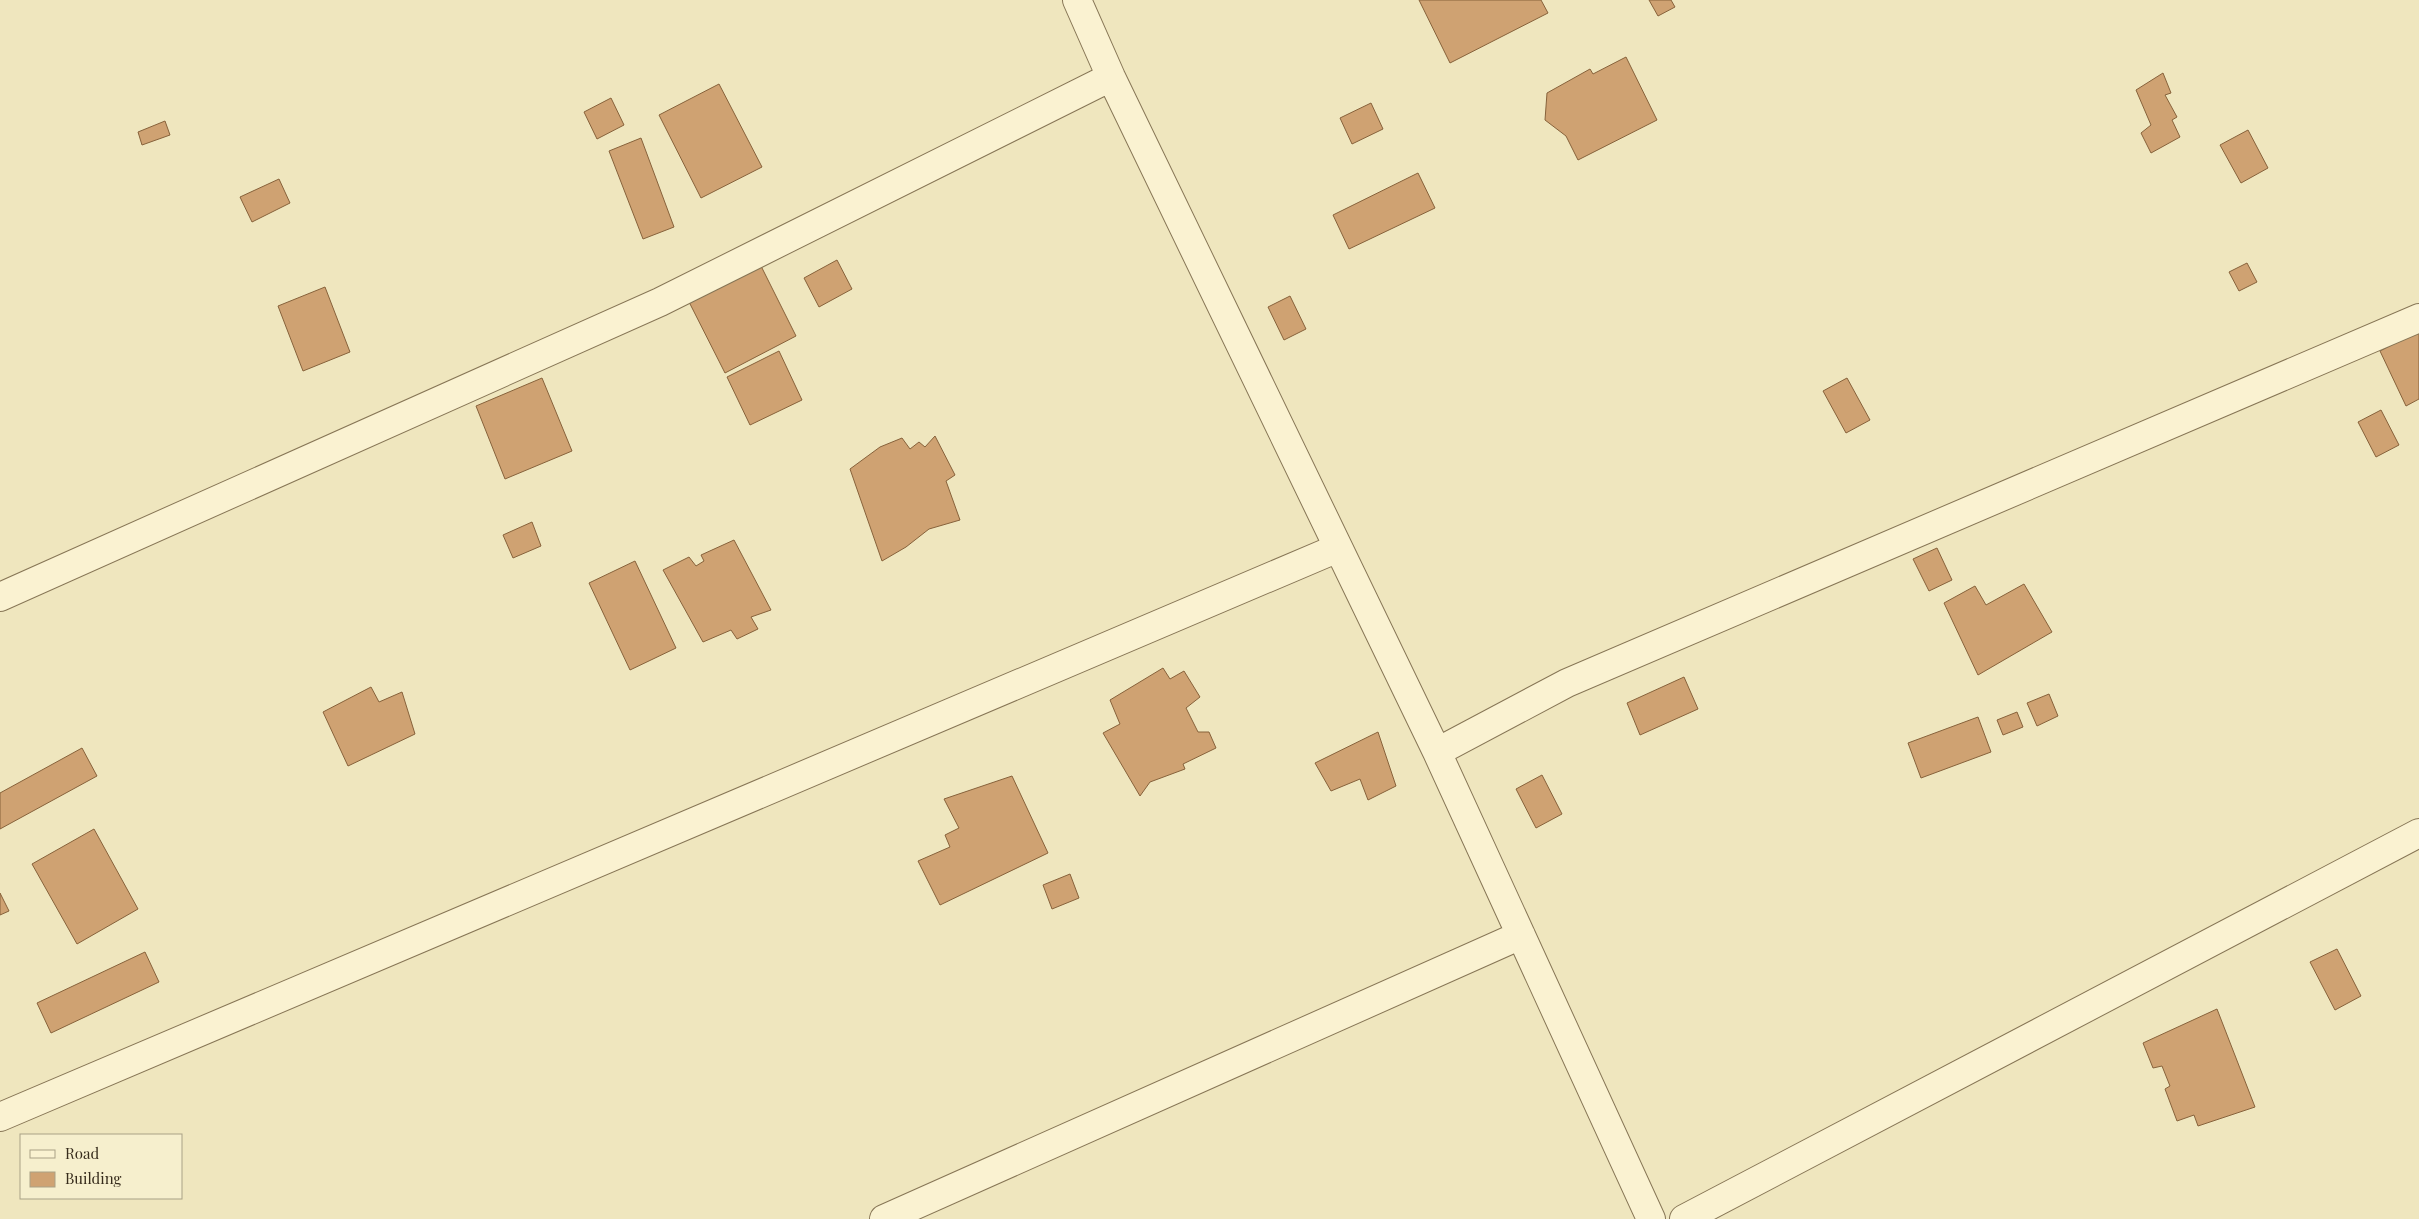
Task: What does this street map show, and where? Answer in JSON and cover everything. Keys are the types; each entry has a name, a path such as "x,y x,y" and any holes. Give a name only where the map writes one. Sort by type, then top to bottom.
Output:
{"street":[{"path":"1079,0 1110,77 1437,752 1651,1219"},
{"path":"0,597 660,302 1110,77"},
{"path":"1437,752 1567,683 2419,318"},
{"path":"0,1117 1338,548"},
{"path":"1684,1219 2419,833"},
{"path":"884,1219 1521,935"}],"building":[{"path":"1419,0 1541,0 1548,13 1450,63"},
{"path":"1649,0 1671,0 1675,7 1658,16"},
{"path":"1626,57 1657,120 1578,160 1566,136 1545,120 1547,93 1590,69 1593,74"},
{"path":"2163,73 2171,93 2165,95 2177,117 2172,120 2180,137 2151,153 2141,133 2151,125 2136,90"},
{"path":"719,84 762,167 701,198 659,115"},
{"path":"611,98 624,125 597,139 584,112"},
{"path":"1371,103 1383,129 1352,144 1340,118"},
{"path":"165,121 170,135 142,145 138,132"},
{"path":"2248,130 2268,168 2241,183 2220,145"},
{"path":"641,138 674,227 643,239 609,151"},
{"path":"1418,173 1435,208 1349,249 1333,215"},
{"path":"279,179 290,203 252,222 240,197"},
{"path":"757,258 796,336 725,373 685,294"},
{"path":"837,260 852,289 819,307 804,278"},
{"path":"2247,263 2257,282 2239,291 2229,272"},
{"path":"325,287 350,352 303,371 278,306"},
{"path":"1290,296 1306,329 1284,340 1268,307"},
{"path":"2419,331 2419,399 2406,406 2380,351"},
{"path":"779,351 802,400 750,425 727,377"},
{"path":"542,378 572,451 505,479 476,406"},
{"path":"1847,378 1870,420 1846,433 1823,391"},
{"path":"2381,410 2399,445 2376,457 2358,422"},
{"path":"935,436 955,475 946,481 960,520 929,529 906,547 882,561 850,469 880,447 902,438 910,449 919,442 925,447"},
{"path":"532,522 541,546 513,558 503,535"},
{"path":"734,540 771,610 751,617 758,629 737,639 731,630 703,642 663,570 689,557 696,566 704,561 701,555"},
{"path":"1937,548 1952,580 1929,591 1913,559"},
{"path":"635,561 676,648 630,670 589,583"},
{"path":"2024,584 2052,632 1978,675 1944,603 1975,586 1986,605"},
{"path":"1163,668 1170,679 1184,671 1200,697 1186,708 1198,732 1209,732 1216,748 1183,764 1185,769 1150,782 1140,796 1103,733 1120,724 1110,700"},
{"path":"1684,677 1698,709 1640,735 1627,703"},
{"path":"371,687 379,702 402,692 415,734 348,766 323,712"},
{"path":"2049,694 2058,716 2037,726 2027,703"},
{"path":"2017,712 2023,727 2003,735 1997,720"},
{"path":"1978,717 1991,752 1921,778 1908,743"},
{"path":"1378,732 1396,786 1368,800 1360,779 1331,791 1315,763"},
{"path":"82,748 97,776 0,829 0,793"},
{"path":"1542,775 1562,814 1536,828 1516,789"},
{"path":"1012,776 1048,853 940,905 918,861 950,847 945,835 959,828 944,799"},
{"path":"94,829 138,909 77,944 32,864"},
{"path":"1070,874 1079,898 1052,909 1043,885"},
{"path":"0,893 9,911 0,915"},
{"path":"2337,949 2361,996 2335,1010 2310,962"},
{"path":"145,952 159,982 51,1033 37,1003"},
{"path":"2217,1009 2255,1107 2198,1126 2194,1115 2177,1121 2165,1089 2170,1086 2162,1066 2153,1068 2143,1043"}]}
